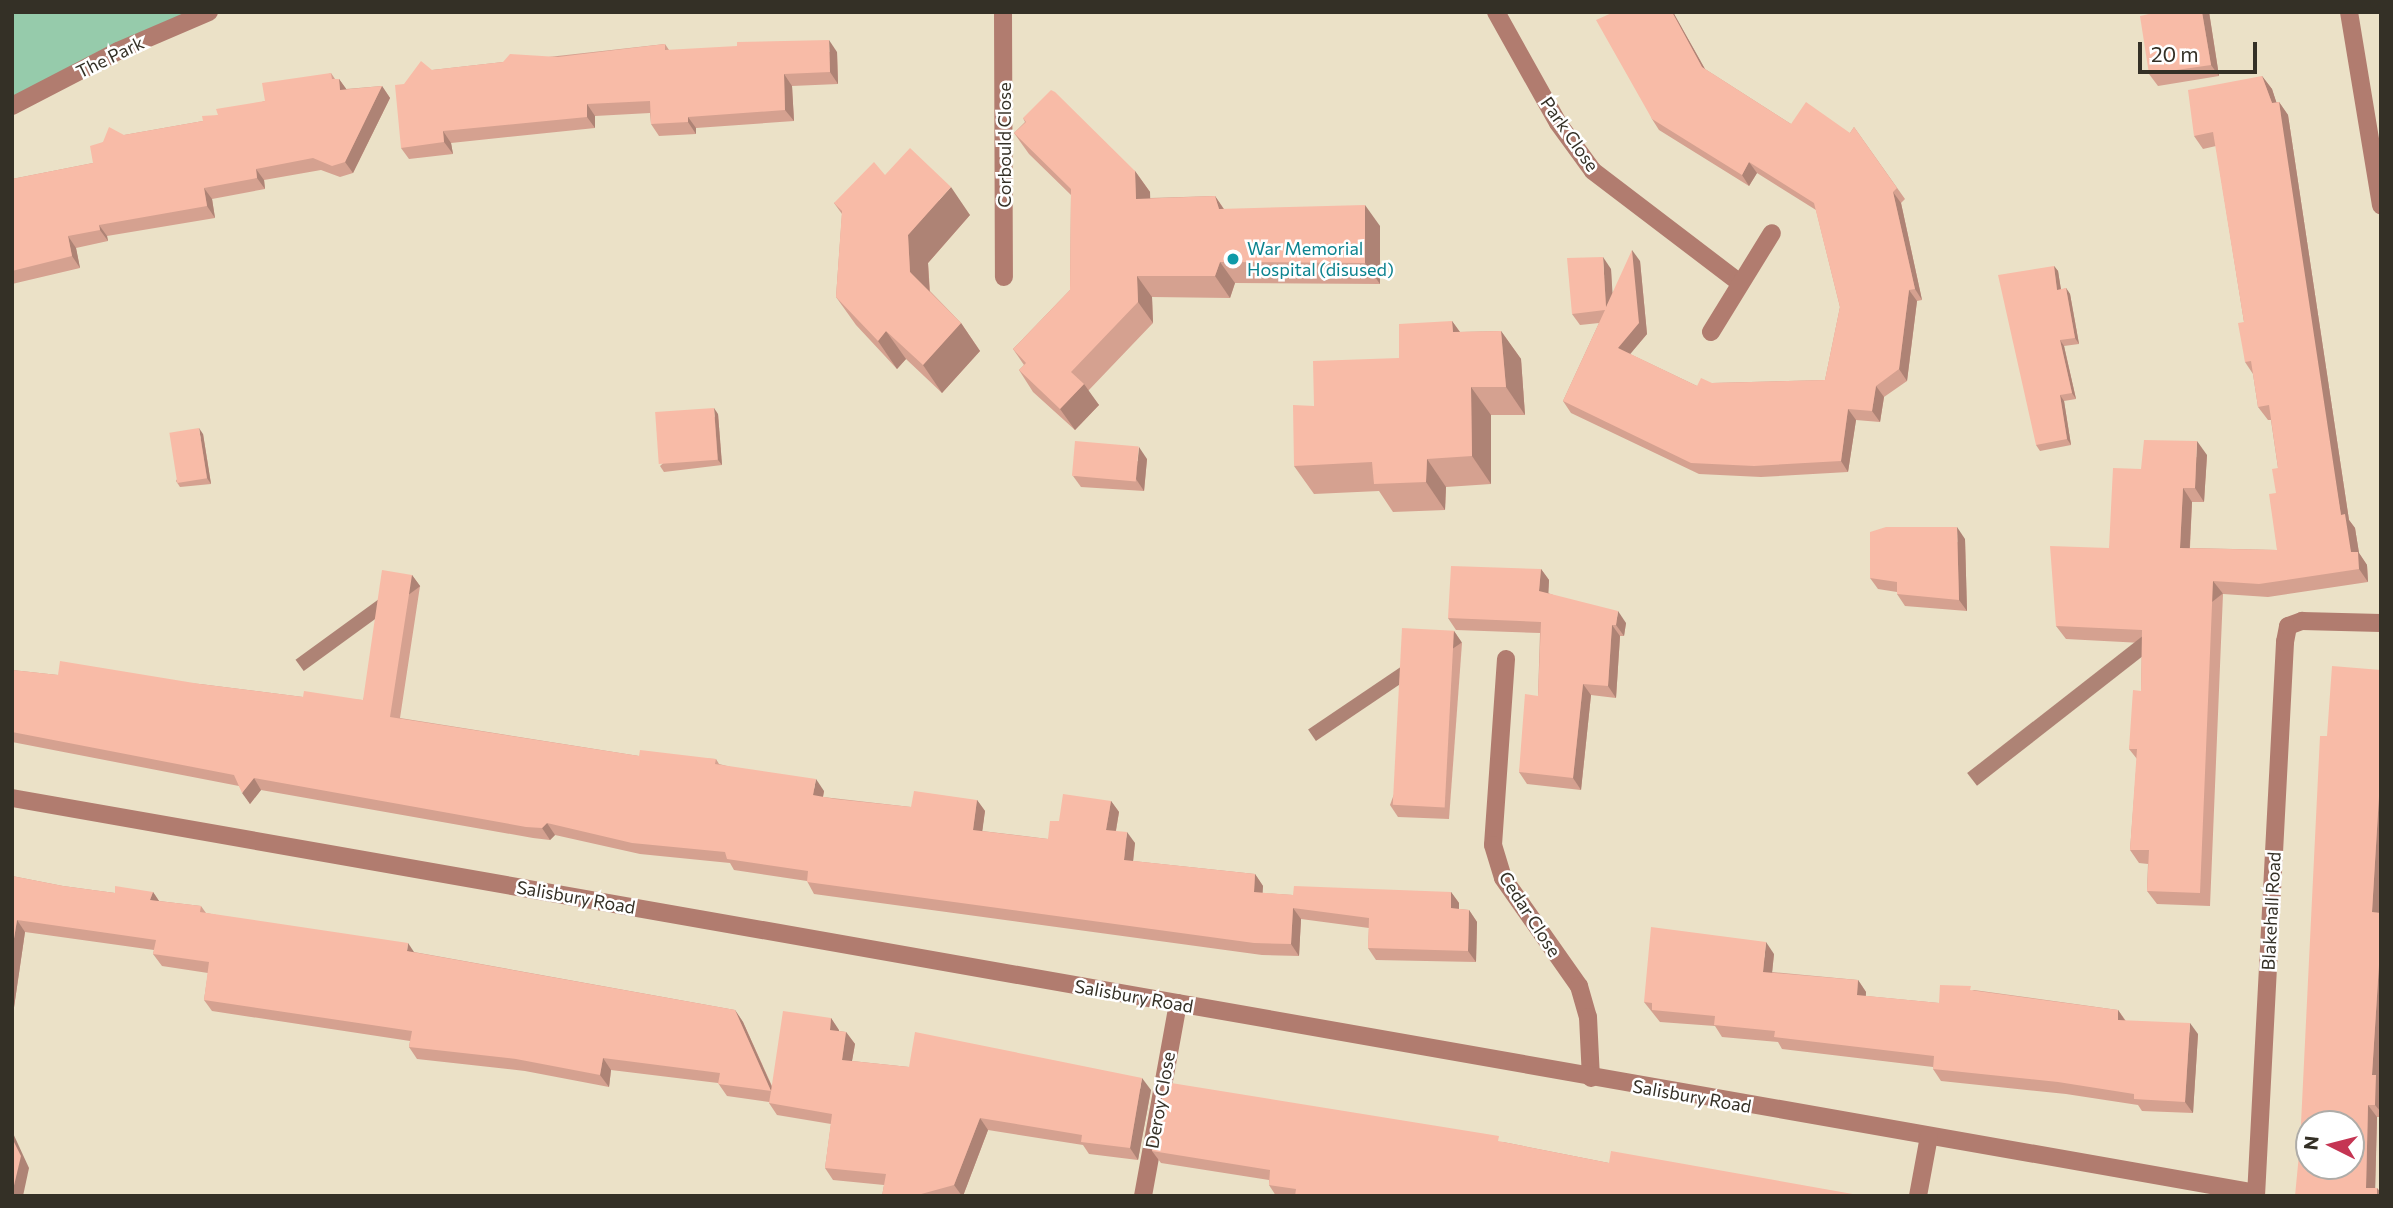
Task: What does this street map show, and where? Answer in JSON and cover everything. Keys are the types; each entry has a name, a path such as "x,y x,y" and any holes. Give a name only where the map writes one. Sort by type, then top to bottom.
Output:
{"street":[{"name":"The Park","path":"12,106 118,51 209,12"},
{"name":"Corbould Close","path":"1003,12 1004,277"},
{"name":"Park Close","path":"1496,12 1558,123 1593,171 1740,284"},
{"path":"2349,12 2381,205"},
{"path":"1712,332 1772,233"},
{"name":"Blakehall Road","path":"2256,1194 2288,626 2302,621 2381,623"},
{"name":"Cedar Close","path":"1506,659 1493,845 1503,878 1579,986 1588,1017 1591,1078"},
{"name":"Salisbury Road","path":"12,798 2256,1194"},
{"name":"Deroy Close","path":"1143,1196 1178,1003"},
{"path":"1918,1196 1929,1136"}],"green space":[{"path":"12,12 190,12 12,100"}],"building":[{"path":"1614,12 1672,12 1702,67 1791,124 1806,102 1850,133 1854,127 1897,188 1893,192 1915,289 1909,290 1899,369 1876,386 1872,411 1848,409 1841,461 1754,466 1691,463 1563,401 1605,310 1572,314 1567,258 1603,257 1606,307 1632,250 1639,323 1618,348 1697,386 1701,378 1712,383 1825,380 1840,307 1814,203 1749,162 1742,175 1652,119 1596,20"},
{"path":"2158,12 2202,12 2211,65 2149,74 2140,16"},
{"path":"829,40 830,72 784,74 785,110 688,117 688,122 651,124 650,101 587,104 587,117 443,131 444,142 401,148 395,85 404,84 421,61 432,70 503,62 510,54 558,57 665,44 665,50 737,46 737,42"},
{"path":"331,73 332,79 339,79 340,90 382,86 345,162 332,166 313,158 256,169 257,178 204,188 207,206 99,225 100,230 68,236 72,256 12,271 12,179 93,163 90,146 103,142 109,127 124,135 203,121 202,116 218,115 216,109 265,101 262,83"},
{"path":"2262,76 2272,103 2279,102 2341,515 2345,514 2351,552 2358,552 2359,569 2259,584 2213,581 2200,893 2147,891 2149,850 2130,850 2137,749 2129,749 2133,690 2141,691 2142,630 2056,626 2050,546 2109,548 2113,468 2141,469 2144,440 2197,441 2195,488 2183,488 2180,548 2277,550 2269,494 2276,493 2272,469 2278,468 2269,405 2258,407 2251,361 2245,362 2238,323 2244,322 2213,132 2194,136 2188,90"},
{"name":"War Memorial Hospital (disused)","path":"1051,90 1135,171 1136,199 1215,196 1219,209 1365,205 1365,263 1220,262 1215,276 1137,276 1138,302 1071,372 1084,384 1060,409 1019,370 1026,363 1013,349 1070,290 1071,189 1014,133 1026,122 1023,118"},
{"path":"910,148 951,187 908,235 910,272 961,323 923,365 886,331 878,341 836,297 842,211 834,203 874,162 885,175"},
{"path":"2054,266 2057,290 2066,288 2075,338 2060,340 2072,393 2060,395 2067,439 2036,445 1998,275"},
{"path":"1452,321 1453,332 1501,331 1506,387 1471,387 1472,456 1427,459 1426,482 1374,484 1372,462 1294,466 1293,405 1314,406 1313,361 1399,358 1399,324"},
{"path":"714,408 718,460 659,464 655,412"},
{"path":"199,428 207,478 177,483 169,433"},
{"path":"1075,441 1139,447 1136,481 1072,476"},
{"path":"1886,527 1957,527 1959,600 1897,594 1897,582 1870,578 1870,532"},
{"path":"1451,566 1541,569 1539,591 1618,611 1616,625 1612,625 1608,686 1583,684 1573,778 1519,772 1525,694 1538,696 1541,622 1448,618"},
{"path":"382,570 412,575 390,717 639,756 640,750 716,759 715,764 816,779 813,795 835,799 911,807 914,791 977,800 973,830 1048,839 1050,821 1059,821 1063,794 1111,801 1106,830 1127,832 1124,860 1255,874 1254,892 1293,895 1294,886 1451,892 1451,908 1469,910 1468,951 1368,948 1369,918 1293,908 1291,944 1254,943 807,882 808,871 727,859 725,852 632,843 547,823 542,828 526,827 254,778 242,793 234,775 12,732 12,670 58,675 60,661 200,684 303,697 304,691 363,700"},
{"path":"1402,628 1454,631 1445,807 1393,805"},
{"path":"2332,666 2381,670 2381,796 2372,912 2381,913 2381,933 2372,1075 2376,1075 2375,1105 2368,1105 2366,1188 2377,1188 2377,1196 2295,1196 2297,1180 2365,1180 2365,1110 2302,1110 2320,736 2327,736"},
{"path":"12,876 115,893 115,886 153,892 150,900 201,906 200,912 408,943 407,951 735,1010 771,1091 718,1084 720,1073 603,1058 600,1075 516,1059 409,1047 412,1031 204,1000 209,962 153,954 156,940 17,920 12,951"},
{"path":"1651,927 1766,942 1763,972 1858,980 1857,995 1939,1003 1940,985 1971,986 1970,990 2118,1010 2118,1020 2190,1023 2185,1102 2134,1099 2134,1094 2058,1082 1933,1069 1934,1056 1774,1037 1775,1031 1714,1025 1715,1016 1652,1010 1652,1003 1644,1002"},
{"path":"783,1011 831,1018 830,1030 846,1032 842,1060 909,1067 915,1032 1142,1078 1130,1148 1081,1142 1082,1135 980,1118 954,1185 914,1196 882,1196 886,1174 825,1168 832,1114 769,1103"},
{"path":"1165,1082 1499,1136 1498,1141 1609,1163 1611,1151 1864,1196 1295,1196 1296,1189 1269,1185 1270,1170 1152,1151"},
{"path":"12,1138 21,1156 12,1194"}],"place":[{"name":"War Memorial Hospital (disused)","path":"1233,259"}]}
